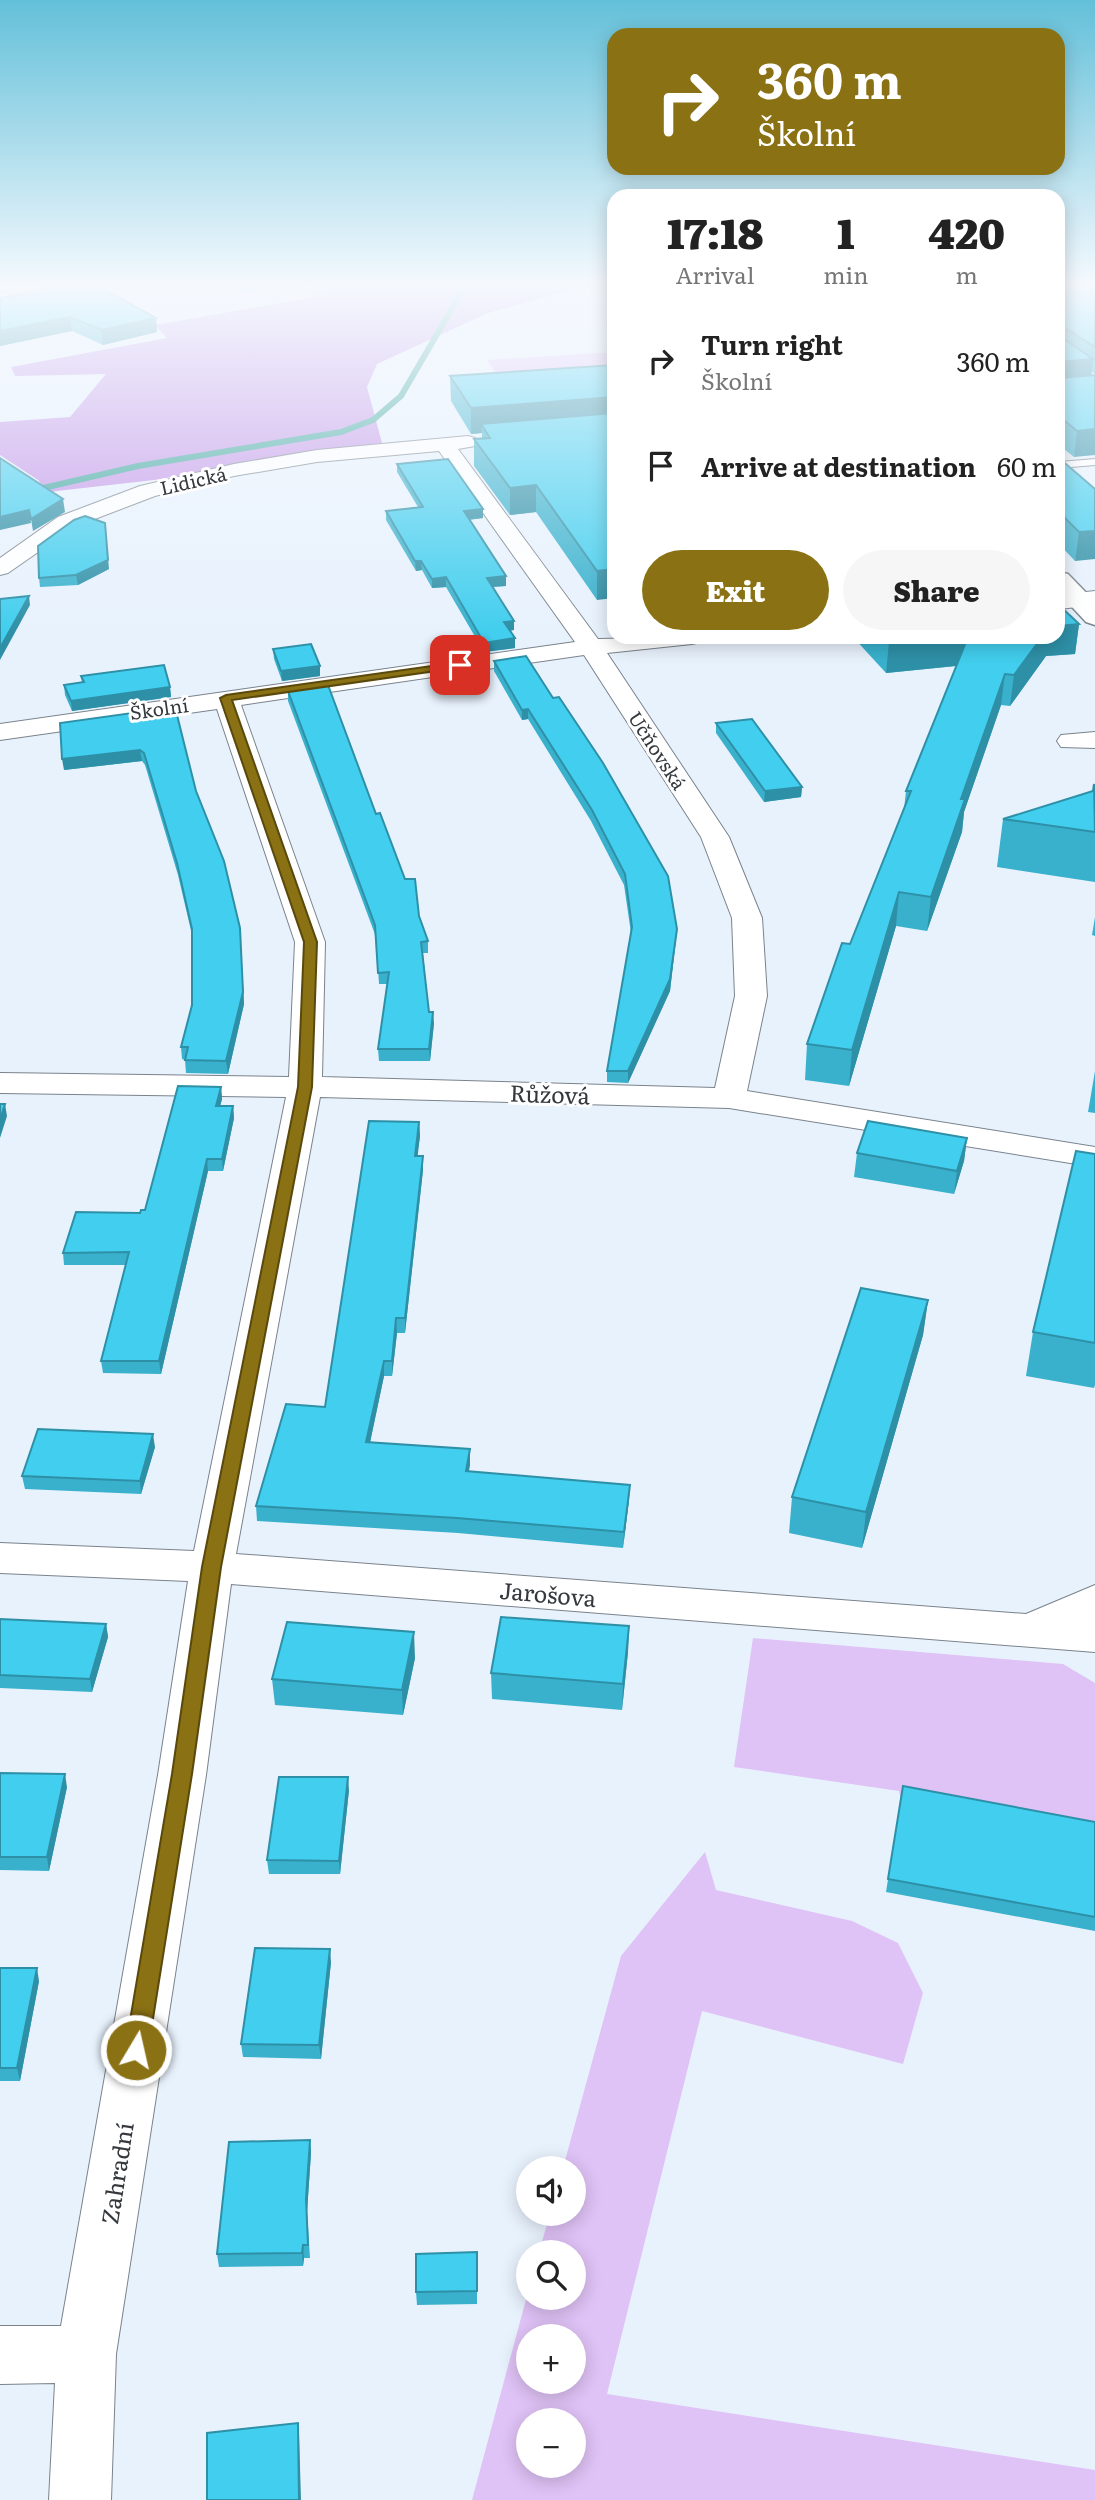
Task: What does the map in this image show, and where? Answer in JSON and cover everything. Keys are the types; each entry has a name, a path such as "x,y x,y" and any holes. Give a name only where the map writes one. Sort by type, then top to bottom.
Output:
{"street":[{"name":"Lidická","path":"0,568 66,522 148,491 234,470 317,456 482,440"},
{"name":"Učňovská","path":"444,443 591,647 715,837 747,918 751,996 729,1098"},
{"path":"1065,586 1082,604"},
{"name":"Školní","path":"0,732 621,644"},
{"name":"Zahradní","path":"80,2500 86,2354 182,1774 212,1567 305,1087 310,942 226,698"},
{"name":"Růžová","path":"0,1083 305,1087 729,1098 1095,1157"},
{"name":"Jarošova","path":"0,1558 212,1567 1095,1636"},
{"path":"1029,1632 1095,1601"},
{"path":"0,2355 86,2354"}],"lane":[{"path":"1065,464 1095,462"}],"shaded area":[{"path":"85,399 370,399 382,443 154,480 48,492 38,480 0,455 0,422 70,417"},
{"path":"753,1638 1063,1664 1095,1683 1095,1836 901,1800 899,1791 734,1767"},
{"path":"705,1852 716,1890 852,1921 898,1943 923,1993 903,2064 702,2011 607,2394 1095,2470 1095,2500 472,2500 516,2337 516,2394 586,2394 586,2324 519,2324 523,2310 586,2310 586,2240 542,2240 547,2226 586,2226 586,2156 566,2156 621,1956"}],"building":[{"path":"465,399 592,399 471,408"},
{"path":"1065,399 1095,399 1095,429 1077,431 1065,421"},
{"path":"607,414 607,570 597,571 536,485 510,488 474,439 490,438 481,424"},
{"path":"0,458 63,499 31,519 29,510 0,517"},
{"path":"448,459 483,509 464,511 506,576 487,578 514,621 504,622 515,638 484,643 446,577 432,579 421,561 415,561 386,511 423,507 397,464"},
{"path":"1065,463 1095,489 1095,531 1079,532 1065,518"},
{"path":"85,516 105,523 108,560 76,575 39,578 38,546 74,520"},
{"path":"29,596 0,648 0,599"},
{"path":"1065,611 1079,624 1065,625"},
{"path":"311,644 320,666 281,671 273,649"},
{"path":"965,644 1037,644 1014,675 1005,674 961,799 965,799 931,897 899,892 852,1050 807,1044 842,943 850,944 911,791 906,791"},
{"path":"526,656 553,698 559,697 603,763 668,876 677,929 670,979 628,1071 607,1071 632,927 625,874 592,810 528,709 522,710 494,661"},
{"path":"164,665 170,687 71,701 64,685 84,682 81,676"},
{"path":"328,685 376,814 380,813 405,879 415,879 419,916 428,941 421,942 429,1012 433,1012 429,1049 378,1049 389,972 378,973 375,925 288,691"},
{"path":"175,707 196,791 224,861 240,928 243,992 226,1061 185,1060 188,1047 181,1047 192,1005 192,929 177,863 144,753 140,750 62,759 60,723"},
{"path":"752,719 802,787 765,791 716,723"},
{"path":"1094,784 1095,832 1003,819 1093,791"},
{"path":"178,1086 221,1087 216,1106 233,1106 222,1159 207,1159 159,1361 101,1361 129,1252 63,1253 76,1212 140,1213 145,1210"},
{"path":"0,1104 5,1104 0,1120"},
{"path":"369,1121 419,1122 415,1156 423,1156 405,1318 396,1318 392,1361 384,1361 366,1442 470,1449 466,1471 630,1485 624,1532 457,1518 256,1506 286,1404 325,1407"},
{"path":"868,1121 967,1138 957,1171 857,1153"},
{"path":"1076,1151 1095,1154 1095,1343 1033,1332"},
{"path":"861,1288 928,1300 866,1512 792,1497"},
{"path":"38,1429 153,1434 140,1481 22,1476"},
{"path":"501,1617 629,1626 623,1684 491,1673"},
{"path":"0,1619 106,1624 90,1679 0,1675"},
{"path":"287,1622 414,1632 402,1690 272,1679"},
{"path":"0,1773 65,1774 47,1857 0,1857"},
{"path":"279,1777 348,1777 339,1861 267,1860"},
{"path":"903,1786 1095,1822 1095,1917 888,1879"},
{"path":"255,1948 330,1949 319,2045 241,2044"},
{"path":"0,1968 37,1968 17,2068 0,2068"},
{"path":"310,2140 306,2199 308,2245 303,2245 302,2253 217,2254 229,2142"},
{"path":"477,2252 477,2291 416,2292 416,2254"},
{"path":"298,2423 299,2500 207,2500 207,2433"}],"waterway":[{"path":"0,498 138,466 341,432 373,420 398,399"}],"route":[{"path":"136,2050 182,1774 212,1567 305,1087 310,942 226,698 460,665"}]}
